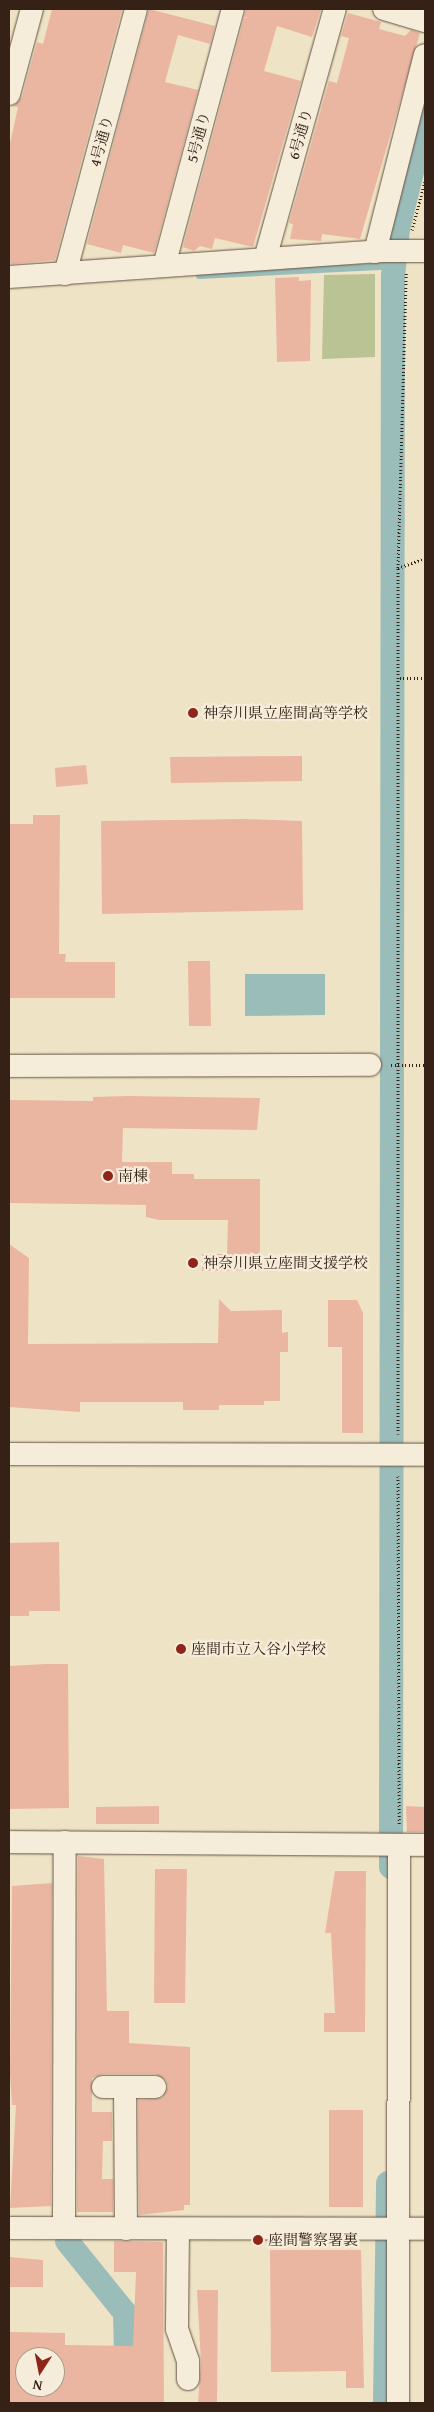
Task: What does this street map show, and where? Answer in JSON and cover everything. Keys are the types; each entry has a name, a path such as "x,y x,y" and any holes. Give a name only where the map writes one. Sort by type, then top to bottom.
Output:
{"street":[{"path":"9,94 32,9"},
{"name":"4号通り","path":"65,274 136,9"},
{"name":"5号通り","path":"164,266 233,9"},
{"name":"6号通り","path":"265,259 335,9"},
{"path":"384,9 425,21"},
{"path":"377,251 425,55"},
{"path":"9,277 377,251 412,246"},
{"path":"9,1066 370,1065"},
{"path":"9,1454 425,1455"},
{"path":"9,1842 425,1845"},
{"path":"64,2228 65,1842"},
{"path":"389,1844 398,2403"},
{"path":"103,2087 155,2087"},
{"path":"125,2087 126,2229"},
{"path":"9,2228 425,2229"},
{"path":"178,2229 177,2328 188,2361 188,2379"}],"path":[{"path":"389,1844 389,1455 398,1065 400,678 398,568 412,246 425,181"},
{"path":"398,568 425,558"},
{"path":"400,678 425,678"},
{"path":"398,1065 425,1065"}],"green space":[{"path":"375,274 375,357 322,359 324,275"}],"water":[{"path":"245,974 325,974 325,1015 245,1016"}],"building":[{"path":"52,9 122,9 55,260 13,264 9,263 9,148 18,107 13,106 22,97 37,42 43,44"},
{"path":"149,9 215,26 210,44 178,35 165,82 198,90 154,253 123,245 121,253 87,244"},
{"path":"246,9 321,9 312,37 277,26 264,71 301,81 253,247 215,238 212,249 200,246 194,251 183,247 244,18 249,18 244,17"},
{"path":"348,13 381,22 379,29 405,36 411,30 420,33 360,239 322,234 321,241 290,239 293,224 289,223 329,81 337,83 349,38 341,36"},
{"path":"299,277 299,281 311,280 310,361 277,362 275,278"},
{"path":"302,756 302,781 171,783 170,757"},
{"path":"86,765 88,784 56,787 55,768"},
{"path":"33,815 60,815 59,954 66,954 65,962 115,962 115,998 9,998 9,824 33,824"},
{"path":"244,819 302,821 303,910 102,914 101,821"},
{"path":"188,961 210,961 211,1026 189,1026"},
{"path":"93,1097 260,1098 257,1130 123,1128 122,1162 172,1162 172,1174 194,1174 194,1179 260,1179 260,1270 202,1271 202,1254 227,1254 228,1220 159,1220 146,1217 146,1205 9,1203 9,1100 93,1101"},
{"path":"9,1244 29,1258 28,1344 218,1343 219,1299 231,1311 282,1310 282,1333 288,1332 288,1352 280,1352 280,1401 264,1401 264,1405 219,1405 219,1410 183,1410 183,1402 80,1402 80,1412 9,1407"},
{"path":"328,1300 357,1300 363,1313 363,1433 342,1433 342,1347 328,1347"},
{"path":"59,1542 60,1611 29,1611 29,1616 9,1616 9,1543"},
{"path":"68,1664 69,1808 9,1809 9,1666"},
{"path":"159,1806 159,1824 96,1824 96,1807"},
{"path":"406,1806 425,1807 425,1832 407,1832"},
{"path":"78,1856 104,1859 107,2011 129,2011 129,2043 190,2047 190,2205 184,2205 184,2210 139,2215 138,2100 162,2098 168,2087 166,2080 155,2074 103,2074 92,2078 92,2112 112,2112 112,2141 103,2141 102,2179 113,2179 113,2212 77,2212"},
{"path":"155,1869 187,1869 185,2003 154,2003"},
{"path":"335,1871 366,1871 365,2032 324,2032 324,2013 335,2013 331,1933 325,1933"},
{"path":"52,1883 51,2206 10,2208 16,2105 12,2105 10,2074 12,1886"},
{"path":"329,2110 363,2110 363,2207 329,2207"},
{"path":"114,2241 163,2242 164,2403 9,2403 9,2332 65,2333 65,2345 133,2346 136,2272 114,2272"},
{"path":"270,2250 361,2250 364,2388 346,2388 346,2371 271,2372"},
{"path":"9,2257 43,2260 43,2287 9,2287"},
{"path":"197,2290 218,2290 217,2403 198,2403 201,2361"}],"waterway":[{"path":"391,1867 393,276 398,229 425,119"},
{"path":"199,275 394,265"},
{"path":"385,2403 388,2183"},
{"path":"67,2241 125,2313 127,2403"}],"place":[{"name":"神奈川県立座間高等学校","path":"193,713"},
{"name":"南棟","path":"108,1176"},
{"name":"神奈川県立座間支援学校","path":"193,1263"},
{"name":"座間市立入谷小学校","path":"181,1649"},
{"name":"座間警察署裏","path":"258,2240"}]}
